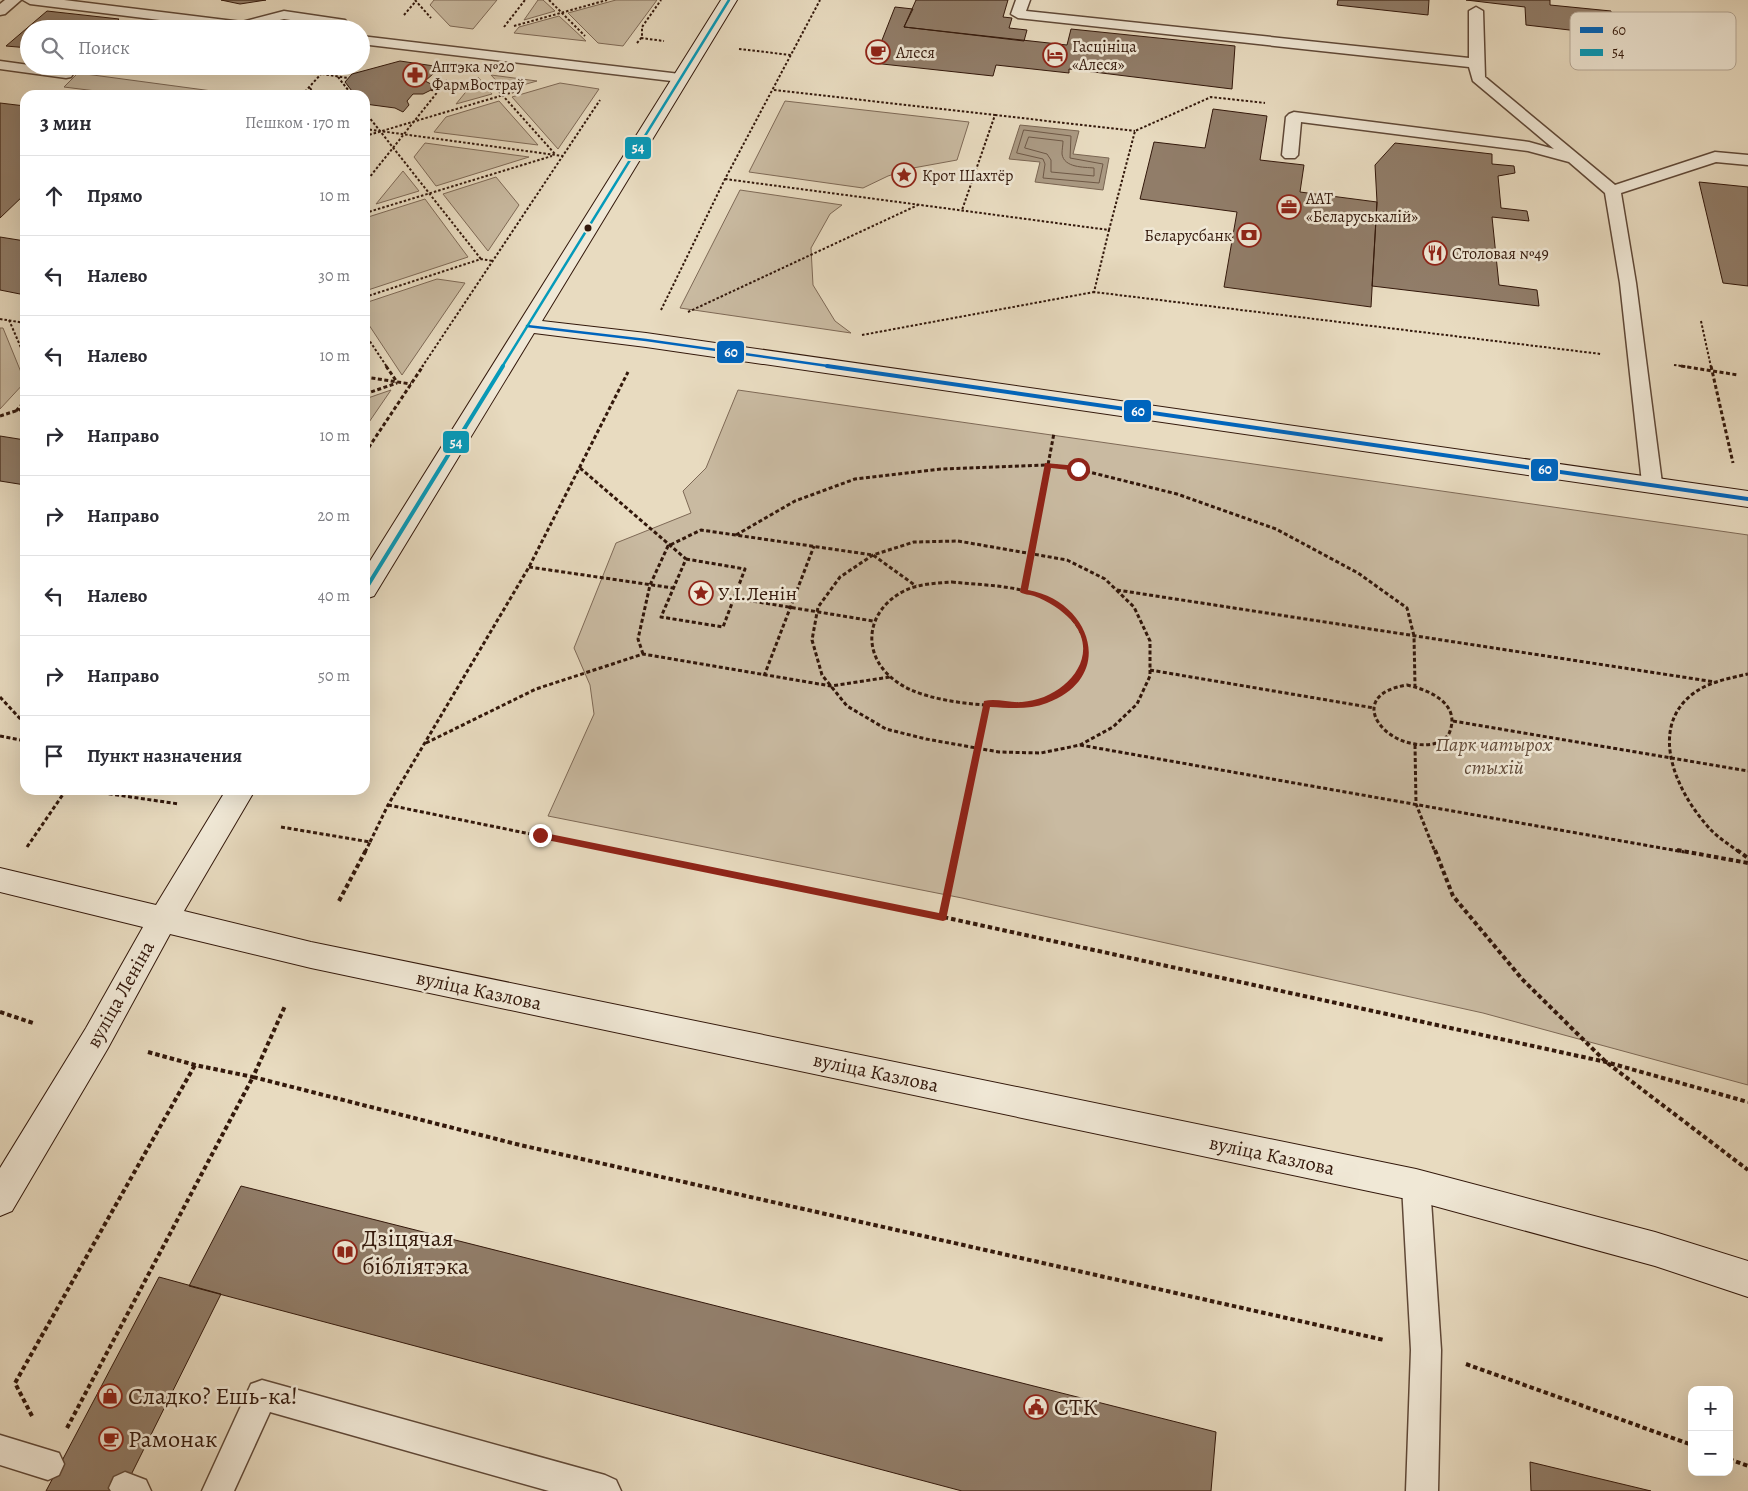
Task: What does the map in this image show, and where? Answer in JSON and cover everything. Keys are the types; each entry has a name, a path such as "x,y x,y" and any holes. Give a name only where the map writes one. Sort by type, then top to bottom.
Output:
{"main road":[{"path":"370,582 729,0"},
{"path":"528,326 646,340 1652,483 1744,498"},
{"name":"вуліца Леніна","path":"0,1199 96,1038 163,919 239,795"},
{"name":"вуліца Казлова","path":"0,880 312,955 1416,1185 1655,1249 1748,1279"}],"lane":[{"path":"0,11 14,0"},
{"path":"30,0 198,20"},
{"path":"1023,0 1018,14 1476,63"},
{"path":"1476,11 1476,63 1478,78 1613,191 1628,283 1652,483"},
{"path":"264,20 284,16 316,20"},
{"path":"370,41 680,78"},
{"path":"0,66 20,68"},
{"path":"1290,155 1294,117 1529,147 1555,152 1579,162"},
{"path":"1613,191 1715,157 1748,160"},
{"path":"1416,1185 1426,1350 1422,1491"},
{"path":"218,1491 262,1395 605,1491"},
{"path":"0,1450 50,1460"}],"path":[{"path":"525,0 503,29 607,0"},
{"path":"549,0 587,38"},
{"path":"646,340 725,179 774,90 820,0"},
{"path":"641,38 664,41"},
{"path":"732,48 791,55"},
{"path":"307,90 320,75"},
{"path":"329,75 348,78"},
{"path":"337,76 348,90"},
{"path":"370,177 448,79"},
{"path":"491,83 555,155"},
{"path":"431,90 438,91"},
{"path":"370,134 520,90"},
{"path":"774,90 1135,131 1210,97"},
{"path":"370,446 604,94"},
{"path":"962,210 995,115"},
{"path":"370,118 481,259"},
{"path":"370,130 562,156"},
{"path":"1094,292 1135,131"},
{"path":"370,211 555,155"},
{"path":"725,179 1109,230"},
{"path":"697,313 687,312 918,204"},
{"path":"370,295 481,259 493,261"},
{"path":"857,336 1094,292 1637,358 1738,375"},
{"path":"661,308 670,309"},
{"path":"0,319 20,322"},
{"path":"9,320 20,345"},
{"path":"1701,321 1744,498"},
{"path":"370,342 397,382"},
{"path":"339,901 388,805 529,567 628,371"},
{"path":"370,378 411,384"},
{"path":"370,392 397,382"},
{"path":"16,411 20,407"},
{"path":"0,416 20,410"},
{"path":"1024,592 1055,429"},
{"path":"736,535 796,501 855,479 941,469 1048,465 1078,469 1177,494 1276,529 1358,573 1407,608 1414,636 1415,686"},
{"path":"580,468 668,546 686,559 745,569 723,627 661,617 686,559"},
{"path":"643,654 638,639 650,584 668,546 701,530 873,555 916,587"},
{"path":"958,541 1031,552 1067,560 1105,580 1134,608 1150,641 1150,676 1137,704 1113,727 1080,744 1041,753 999,752 926,739 886,729 847,706 822,675 812,640 818,606 840,577 873,555 914,542 958,541"},
{"path":"764,676 814,546"},
{"path":"529,567 674,588"},
{"path":"952,582 1036,594 1058,605 1075,620 1085,639 1086,659 1079,676 1065,690 1045,700 1022,705 935,697 912,690 890,678 876,660 870,641 873,622 885,604 903,591 916,587 926,584 952,582"},
{"path":"1117,590 1715,682"},
{"path":"734,598 873,622"},
{"path":"426,743 536,689 643,654 831,686 890,678"},
{"path":"1150,670 1374,708"},
{"path":"1748,674 1715,682 1688,697 1671,722 1669,758 1682,792 1712,831 1748,858"},
{"path":"1394,686 1415,686 1443,700 1450,710 1454,721 1452,730 1447,738 1426,746 1415,745 1400,741 1389,735 1374,716 1374,708 1377,698 1384,691 1394,686"},
{"path":"0,697 20,719"},
{"path":"943,917 987,703"},
{"path":"1454,721 1748,771"},
{"path":"0,736 20,740"},
{"path":"1080,744 1748,863"},
{"path":"1415,745 1416,804 1453,896 1522,979 1606,1062 1748,1170"},
{"path":"26,847 62,795"},
{"path":"117,795 179,804"},
{"path":"388,805 943,917 1606,1062 1748,1102"},
{"path":"281,827 370,842"},
{"path":"50,1460 253,1077 285,1006"},
{"path":"0,1012 33,1023"},
{"path":"148,1052 520,1145 1426,1350 1688,1445"},
{"path":"50,1460 15,1383 195,1065"},
{"path":"1733,1460 1748,1466"}],"green space":[{"path":"434,0 497,0 473,29 450,26 430,5"},
{"path":"538,0 543,0 555,11 524,20"},
{"path":"616,0 657,0 623,46 598,43 568,13"},
{"path":"559,16 586,41 514,33 519,27"},
{"path":"76,75 93,75 205,90 88,90 64,87"},
{"path":"491,75 537,81 505,90"},
{"path":"478,77 492,94 456,104"},
{"path":"560,83 599,89 558,149 512,97"},
{"path":"499,101 538,145 434,132 446,117"},
{"path":"785,101 969,122 957,160 913,168 888,176 863,188 749,172"},
{"path":"425,143 529,157 436,186 414,157"},
{"path":"403,171 419,191 376,204"},
{"path":"496,177 519,205 488,251 443,194"},
{"path":"740,190 842,205 830,214 811,248 813,285 835,321 851,333 680,308"},
{"path":"425,199 468,257 370,289 370,216"},
{"path":"437,279 465,283 402,375 370,327 370,301"},
{"path":"0,328 3,328 20,370 20,387 0,409"},
{"path":"391,390 370,421 370,397"},
{"name":"Парк чатырох стыхій","path":"738,390 1748,535 1748,1085 1483,1013 962,898 548,816 594,714 590,685 574,648 616,543 691,513 683,491 706,468"}],"water":[{"path":"1020,125 1079,131 1073,154 1109,158 1103,190 1035,182 1040,162 1009,159"}],"building":[{"path":"221,0 266,0 240,4"},
{"path":"916,0 1008,0 1003,17 1012,18 1009,28 1027,30 1024,41 904,27"},
{"path":"1338,0 1429,0 1428,15 1337,5"},
{"path":"1466,0 1550,0 1550,5 1611,12 1570,12 1570,30 1526,25 1525,7"},
{"name":"Гасцініца «Алеся»","path":"895,7 913,9 904,27 1067,45 1071,29 1235,46 1232,89 1069,69 1069,73 996,65 993,76 873,63"},
{"path":"47,11 119,19 118,20 36,20"},
{"path":"20,34 20,47 6,46"},
{"path":"400,61 441,67 425,81 431,84 431,90 423,94 413,94 407,101 409,105 403,112 395,108 370,105 370,90 351,90 345,82 351,75 370,75 370,69"},
{"path":"0,103 20,105 20,199 0,218"},
{"name":"ААТ «Беларуськалій»","path":"1213,109 1267,116 1260,160 1304,165 1300,192 1377,202 1371,307 1224,287 1237,212 1140,199 1154,142 1205,148"},
{"name":"Столовая №49","path":"1395,143 1492,154 1492,164 1514,166 1515,173 1498,176 1501,208 1527,211 1529,221 1492,217 1499,285 1537,290 1539,306 1372,286 1377,202 1375,165"},
{"path":"1699,182 1748,187 1748,286 1723,283"},
{"path":"0,237 20,240 20,294 0,290"},
{"path":"0,436 20,439 20,484 0,481"},
{"path":"241,1186 1216,1432 1211,1491 962,1491 189,1286"},
{"path":"159,1277 221,1294 123,1491 46,1491"},
{"path":"1530,1462 1651,1491 1531,1491"}],"transit line":[{"name":"54","path":"370,582 729,0"},
{"name":"60","path":"527,326 646,340 1748,499"}],"place":[{"name":"Алеся","path":"878,52"},
{"name":"Гасцініца «Алеся»","path":"1055,55"},
{"name":"Аптэка №20 ФармВостраў","path":"415,75"},
{"name":"Крот Шахтёр","path":"904,175"},
{"name":"ААТ «Беларуськалій»","path":"1289,207"},
{"name":"Беларусбанк","path":"1249,235"},
{"name":"Столовая №49","path":"1435,253"},
{"name":"У.І.Ленін","path":"701,593"},
{"name":"Дзіцячая бібліятэка","path":"345,1252"},
{"name":"Сладко? Ешь-ка!","path":"110,1396"},
{"name":"СТК","path":"1036,1407"},
{"name":"Рамонак","path":"111,1439"}],"route":[{"path":"540,835 943,917 987,703 1022,705 1045,700 1065,690 1079,676 1086,659 1085,639 1075,620 1058,605 1036,594 1024,592 1048,465 1078,469"}]}
